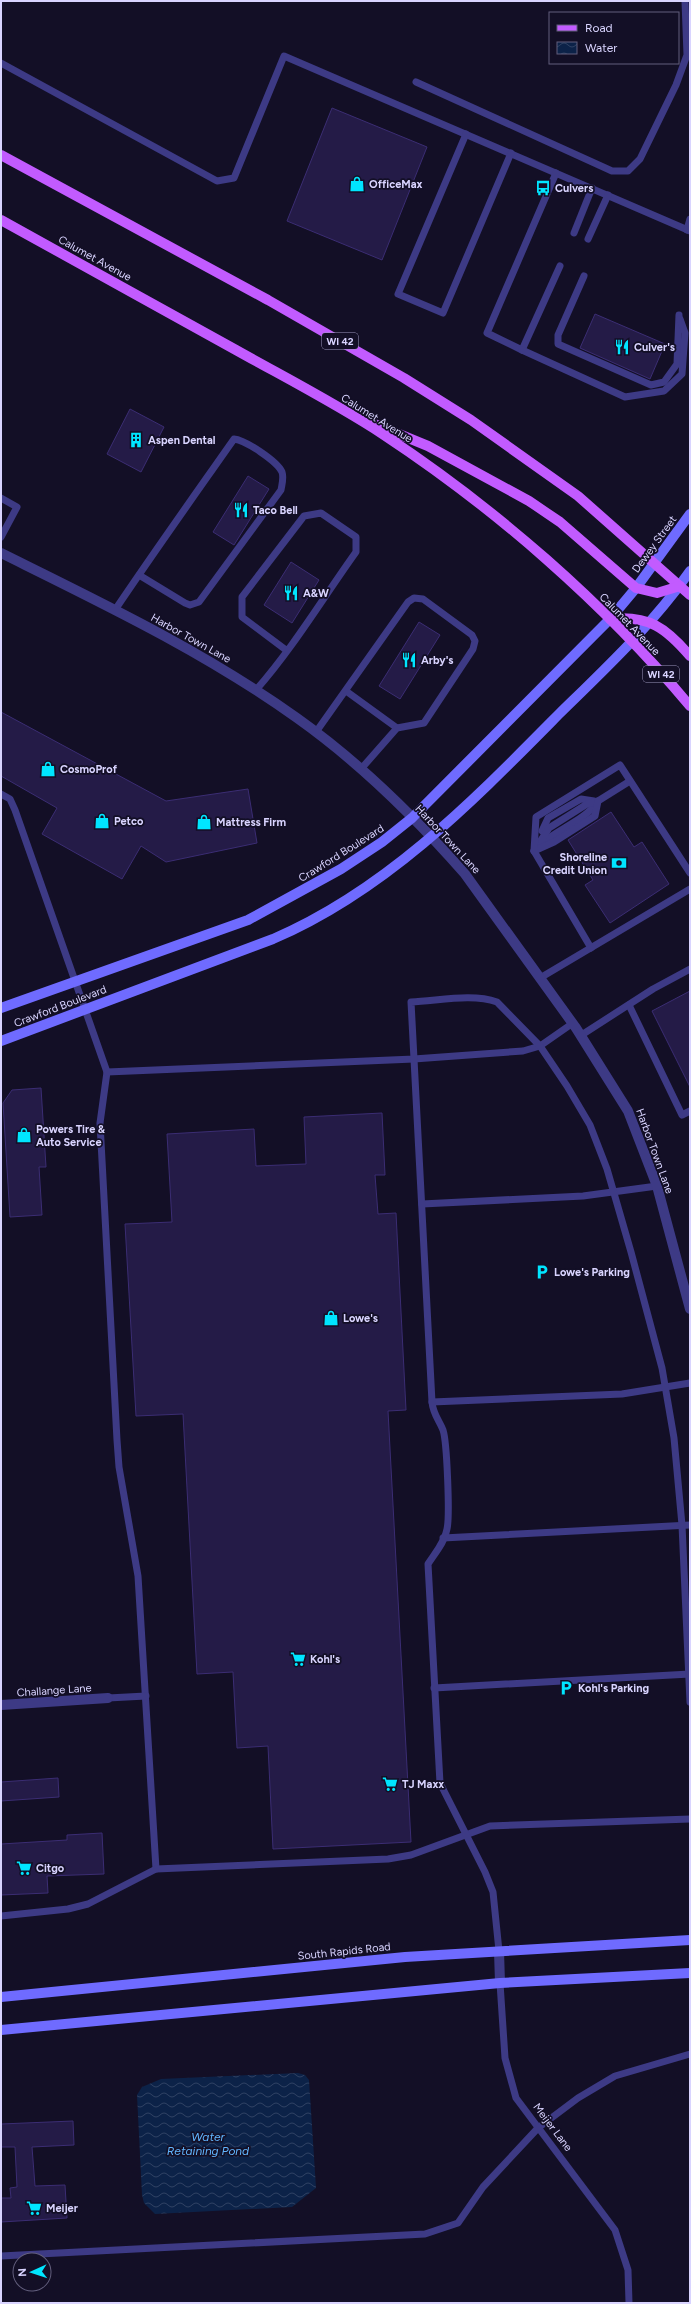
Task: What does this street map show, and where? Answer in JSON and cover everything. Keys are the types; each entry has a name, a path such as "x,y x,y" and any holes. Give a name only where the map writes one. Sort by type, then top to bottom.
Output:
{"main road":[{"name":"WI 42","path":"1,155 242,286 426,391 495,436 563,484 611,522 690,595"},
{"name":"Calumet Avenue","path":"1,220 361,420 405,450 473,500 544,559 610,619 690,706"},
{"path":"361,420 394,431 428,446 524,498 560,522 636,588 657,592 680,586"},
{"path":"610,619 631,618 650,622 670,634 690,656"}],"street":[{"name":"Dewey Street","path":"636,588 690,514"},
{"name":"Harbor Town Lane","path":"1,553 115,610 202,657 256,690 316,732 361,769 412,818 465,874 573,1024 628,1111 657,1186 690,1309"},
{"path":"632,642 680,586 690,571"},
{"name":"Crawford Boulevard","path":"1,1008 248,920 336,873 382,842 412,818 610,619 636,588"},
{"name":"Crawford Boulevard","path":"1,1041 247,949 298,928 368,887 430,837 498,775 632,642"},
{"name":"Challange Lane","path":"1,1705 108,1698"},
{"name":"South Rapids Road","path":"1,1997 405,1957 690,1940"},
{"name":"Meijer Lane","path":"498,1951 500,1983"},
{"path":"1,2030 500,1983 690,1973"}],"lane":[{"path":"416,82 612,171 628,171 640,159 676,85 688,55 685,1"},
{"path":"1,63 217,181 234,178 284,56 689,230 690,219"},
{"path":"466,134 398,294 443,313 512,153"},
{"path":"556,173 487,333 625,397 664,391 682,374 685,333 679,315 677,364 664,382 651,385 558,344 558,335 584,276"},
{"path":"574,233 592,188"},
{"path":"588,239 608,195"},
{"path":"522,350 560,266"},
{"path":"115,610 139,574 234,439 240,440 270,459 281,471 283,481 281,490 200,602 190,605 185,603 139,574"},
{"path":"1,498 17,507 1,537"},
{"path":"256,690 286,650 356,552 356,537 321,513 304,516 242,598 242,616 286,650"},
{"path":"316,732 408,602 414,598 423,599 472,635 475,641 473,649 424,723 397,728 361,769"},
{"path":"346,691 397,728"},
{"path":"591,948 534,851 536,816 620,765 690,873"},
{"path":"534,851 549,828 586,804 598,801 630,781"},
{"path":"1,794 10,799 15,810 107,1072 100,1123 117,1440 119,1467 138,1576 156,1869"},
{"path":"534,851 554,842 595,816 598,801"},
{"path":"540,978 690,889"},
{"path":"580,1036 690,969"},
{"path":"498,1951 493,1892 485,1872 440,1783 428,1564 447,1529 446,1450 443,1430 433,1413 432,1402 411,1002 488,998 497,1002 540,1046 568,1086 600,1147 614,1192 666,1388 678,1465 690,1702"},
{"path":"629,1005 682,1115 690,1111"},
{"path":"107,1072 414,1059 523,1051 540,1046 573,1024"},
{"path":"422,1204 583,1196 657,1186"},
{"path":"432,1402 622,1394 690,1383"},
{"path":"443,1538 690,1525"},
{"path":"434,1688 689,1674"},
{"path":"108,1698 146,1696"},
{"path":"1,1916 68,1909 88,1904 156,1869 388,1860 411,1855 490,1826 690,1819"},
{"name":"Meijer Lane","path":"500,1983 505,2058 516,2098 615,2230 628,2270 629,2303"},
{"path":"1,2256 425,2234 458,2223 483,2187 538,2128 578,2098 615,2076 690,2054"}],"water":[{"name":"Water Retaining Pond","path":"298,2073 305,2075 309,2080 316,2188 292,2207 155,2214 144,2203 142,2195 137,2095 142,2087 161,2079"}],"building":[{"name":"OfficeMax","path":"332,108 427,147 382,260 287,221"},
{"name":"Culver's","path":"595,314 665,344 650,379 580,348"},
{"name":"Aspen Dental","path":"130,409 164,427 141,472 107,454"},
{"name":"Taco Bell","path":"248,476 269,489 234,545 213,532"},
{"name":"A&W","path":"291,562 319,580 292,623 264,605"},
{"name":"Arby's","path":"419,622 440,635 400,699 379,686"},
{"path":"1,712 166,801 248,789 257,843 166,862 141,846 122,879 42,834 57,808 1,776"},
{"name":"Shoreline Credit Union","path":"611,812 634,847 642,842 669,884 610,923 585,885 593,880 568,840"},
{"path":"690,991 690,1087 652,1011"},
{"name":"Powers Tire & Auto Service","path":"41,1088 46,1167 39,1167 42,1215 10,1217 3,1103 12,1090"},
{"path":"382,1113 385,1175 375,1175 378,1214 396,1213 406,1410 388,1411 411,1842 273,1849 268,1746 237,1748 233,1672 197,1674 183,1414 136,1416 125,1224 172,1222 167,1134 254,1129 256,1166 306,1164 304,1117"},
{"path":"58,1778 59,1797 1,1801 1,1782"},
{"path":"102,1833 104,1874 47,1876 48,1893 1,1895 1,1844 67,1840 67,1835"},
{"path":"73,2121 74,2145 32,2147 35,2186 65,2185 67,2218 1,2222 1,2198 11,2198 10,2188 17,2187 15,2147 1,2147 1,2124"}],"place":[{"name":"OfficeMax","path":"357,184"},
{"name":"Culvers","path":"543,188"},
{"name":"Culver's","path":"622,347"},
{"name":"Aspen Dental","path":"136,440"},
{"name":"Taco Bell","path":"241,510"},
{"name":"A&W","path":"291,593"},
{"name":"Arby's","path":"409,660"},
{"name":"CosmoProf","path":"48,769"},
{"name":"Petco","path":"102,821"},
{"name":"Mattress Firm","path":"204,822"},
{"name":"Shoreline Credit Union","path":"619,863"},
{"name":"Powers Tire & Auto Service","path":"24,1135"},
{"name":"Lowe's Parking","path":"542,1272"},
{"name":"Lowe's","path":"331,1318"},
{"name":"Kohl's","path":"298,1659"},
{"name":"Kohl's Parking","path":"566,1688"},
{"name":"TJ Maxx","path":"390,1784"},
{"name":"Citgo","path":"24,1868"},
{"name":"Meijer","path":"34,2208"}]}
